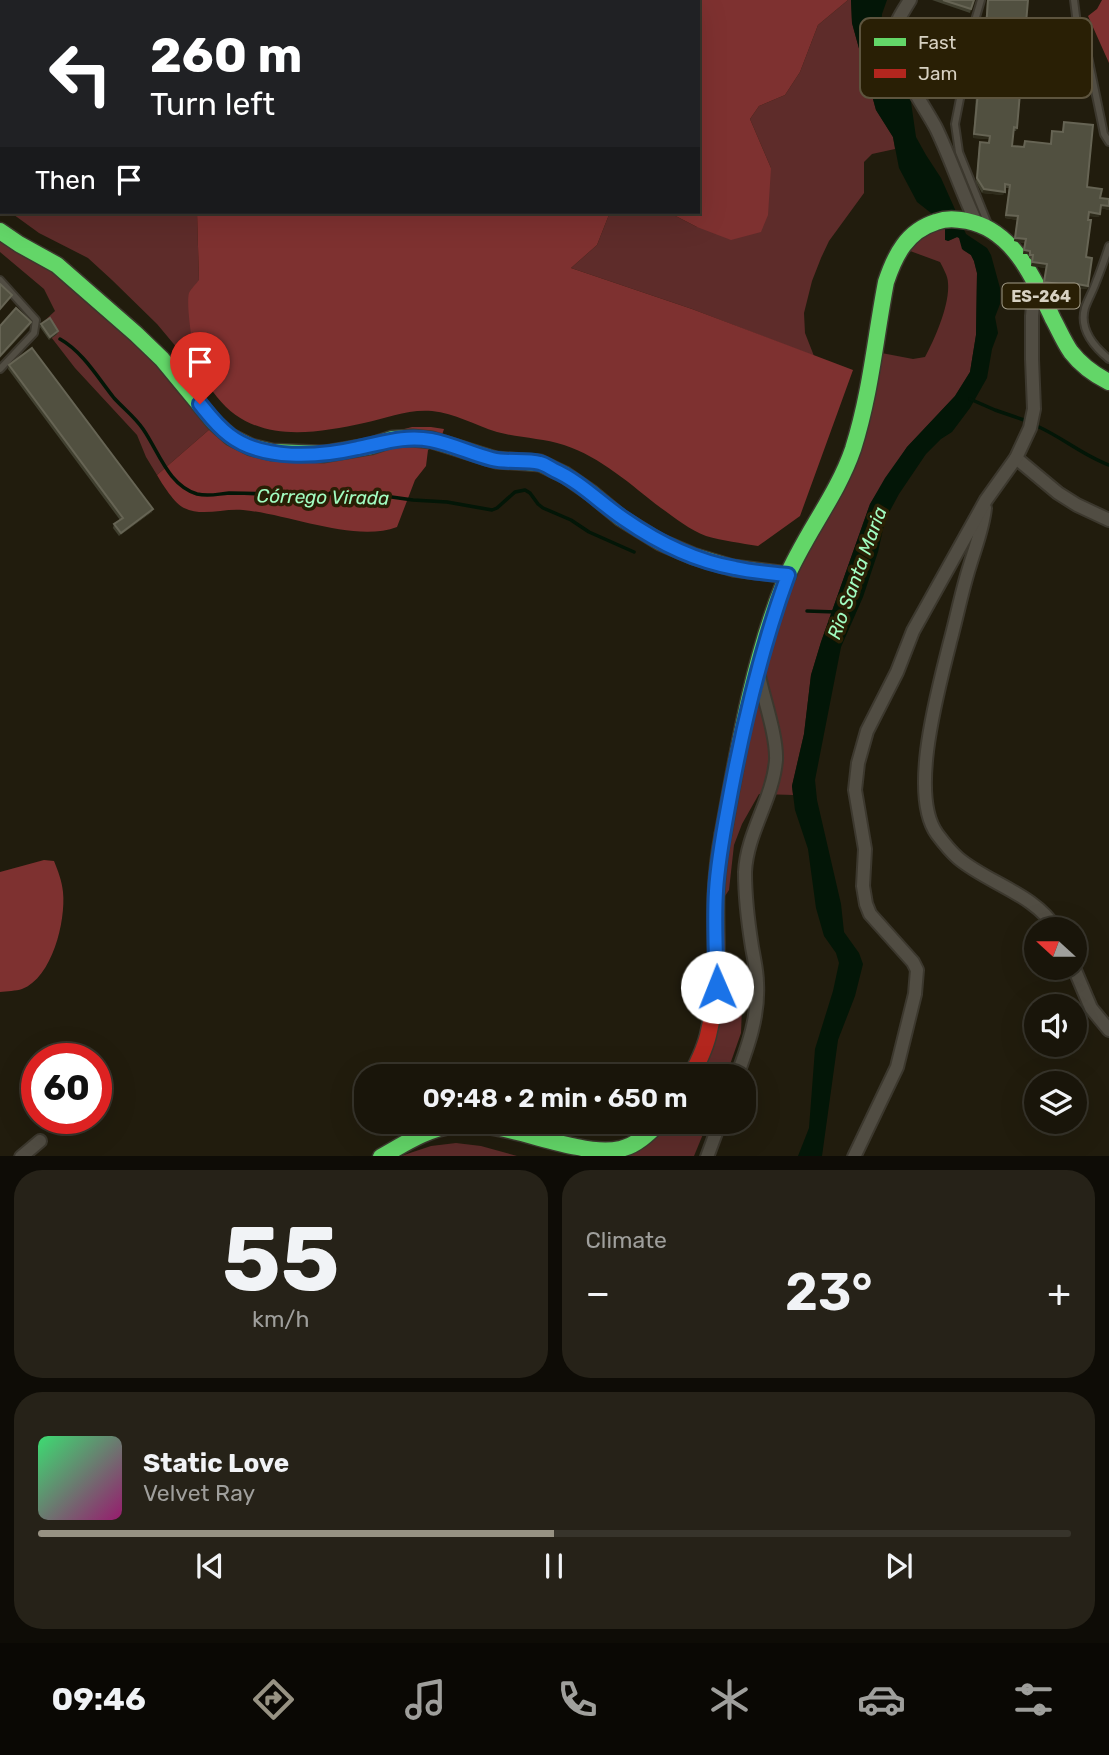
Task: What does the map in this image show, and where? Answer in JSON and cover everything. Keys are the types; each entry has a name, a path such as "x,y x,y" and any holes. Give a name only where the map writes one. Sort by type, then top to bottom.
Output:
{"main road":[{"path":"698,1064 708,1037 717,987 716,892 719,859 757,669 774,612 788,575 846,467 870,384 889,271 898,251 908,237 935,221 954,219 977,225"},
{"name":"ES-264","path":"977,225 1002,237 1013,248 1024,262 1072,352 1089,370 1109,382"},
{"path":"0,231 57,265 162,359 214,422 231,437 251,447 272,452 324,454 371,446 392,439 412,438 432,440 496,460 540,463 565,475 660,542 693,556 733,568 788,575"},
{"path":"383,1156 425,1134"},
{"path":"515,1134 587,1152 618,1151 648,1134"}],"street":[{"path":"900,18 910,0"},
{"path":"918,98 936,128 977,225"},
{"path":"853,1156 897,1067 917,979 913,962 870,915 866,904 863,886 865,849 855,790 858,763 867,731 897,672 913,631 986,500 1016,458 1030,428 1034,409 1032,327 1035,284"},
{"path":"1016,458 1058,494 1109,520"},
{"path":"986,500 983,527 969,566 932,720 926,763 927,812 933,829 957,858 1018,894 1046,917"},
{"path":"741,1064 757,1007 757,983 747,918 745,871 750,838 770,785 776,759 757,669"},
{"path":"1079,980 1091,1008 1109,1030"},
{"path":"707,1156 716,1134"},
{"path":"22,1156 40,1141"}],"lane":[{"path":"976,18 981,0"},
{"path":"1074,0 1076,18"},
{"path":"1092,76 1104,134 1109,142"},
{"path":"959,98 954,124 977,225"},
{"path":"1109,246 1086,307 1083,323 1088,336 1109,359"},
{"path":"0,281 36,320 34,333 0,369"}],"shaded area":[{"path":"700,0 848,0 818,25 800,72 785,95 759,106 750,119 771,168 768,215 761,232 731,240 672,214 700,214"},
{"path":"851,0 852,23 860,52 860,98 873,98 876,110 893,137 895,149 872,154 864,162 864,193 829,241 812,281 804,313 805,333 814,356 692,309 571,268 597,245 609,214 672,214 697,227 771,168 750,119 759,106 785,95 800,72 818,25"},
{"path":"1102,0 1109,0 1109,63 1092,25 1092,18 1088,16 1097,9"},
{"path":"13,214 197,214 199,280 195,356 204,380 157,324 88,258 39,233"},
{"path":"197,214 609,214 597,245 571,268 692,309 853,370 800,516 758,546 725,541 694,530 603,464 578,450 497,432 440,412 414,411 345,427 305,432 266,429 248,422 232,412 217,397 204,378 195,356 188,298 199,280"},
{"path":"0,225 78,272 101,292 123,313 218,422 157,475 137,435 75,368 41,324 55,311 44,289 0,252"},
{"path":"945,228 948,241 960,238 963,250 971,255 974,261 977,273 976,335 970,372 955,396 907,447 870,504 811,675 804,734 792,786 793,795 759,794 742,824 734,845 729,890 717,908 724,956 737,979 742,1006 741,1033 730,1064 701,1064 712,904 759,665 835,484 871,351 913,359 925,357 937,331 948,291 945,272 940,262 902,248 923,233"},
{"path":"218,422 259,445 313,447 354,442 412,427 444,429 441,438 428,450 426,466 415,480 397,527 362,532 243,510 198,512 180,506 157,475"},
{"path":"44,860 54,861 63,892 62,918 55,947 49,961 32,983 22,989 0,992 0,872"},
{"path":"650,1134 703,1134 694,1156 623,1156"},
{"path":"456,1143 481,1146 517,1156 401,1156 431,1146"}],"water":[{"path":"851,0 887,0 882,18 860,18 860,52 852,23"},
{"name":"Rio Santa Maria","path":"873,98 909,98 916,137 941,178 966,234 987,248 991,255 1000,288 1000,304 995,317 998,333 987,378 970,408 952,432 926,454 885,520 863,597 841,647 815,780 817,800 841,904 844,932 859,953 863,964 855,996 838,1040 822,1156 798,1156 809,1128 815,1049 839,963 836,953 824,936 816,908 808,849 795,810 792,786 804,734 811,675 870,504 907,447 955,396 970,372 976,335 977,273 974,261 971,255 962,249 959,238 945,240 945,228 917,202 899,168 893,137 876,110"}],"building":[{"path":"943,0 974,0 971,9"},
{"path":"988,0 1028,0 1026,18 987,18"},
{"path":"977,98 1020,98 1017,128 1014,127 1012,146 1024,147 1025,141 1051,144 1052,131 1063,132 1064,122 1093,125 1087,187 1102,189 1100,198 1109,199 1109,206 1101,205 1100,214 1089,212 1088,220 1091,220 1086,257 1092,258 1088,286 1077,284 1072,294 1059,292 1060,284 1044,282 1047,264 1032,262 1033,255 1024,250 1026,239 1015,238 1018,216 1006,215 1010,185 1005,184 1005,192 984,189 977,178 980,142 989,143 990,136 974,134"},
{"path":"0,284 12,295 0,309"},
{"path":"16,308 31,322 0,356 0,326"},
{"path":"50,318 58,331 50,337 41,324"},
{"path":"32,348 153,509 121,533 114,524 123,518 9,365"}],"waterway":[{"name":"Córrego Virada","path":"60,339 83,358 114,398 140,425 171,476 187,490 197,494 249,493 325,499 330,493 363,493 492,510 515,492 525,490 543,508 634,552"},
{"path":"970,399 1024,420"},
{"path":"1039,427 1109,465"},
{"name":"Córrego Virada","path":"807,611 836,612"}],"traffic: fast":[{"path":"723,834 748,706 764,642 785,581 838,483 853,449 868,386 886,282 904,245 926,226 952,219 983,226 998,235 1021,259 1071,352 1088,369 1109,382"},
{"path":"0,231 57,265 162,359 214,422 231,437 251,447 272,452 324,454 371,446 392,439 412,438 432,440 496,460 540,463 565,475 621,518 660,542 693,556 733,568 788,575"},
{"path":"383,1156 424,1134"},
{"path":"524,1134 562,1144 604,1150 620,1149 648,1134"}],"traffic: jam":[{"path":"697,1064 708,1037 716,980 716,886 723,834"}],"route":[{"path":"200,404 214,422 231,437 251,447 272,452 324,454 371,446 392,439 412,438 432,440 496,460 540,463 565,475 660,542 693,556 733,568 788,575 757,669 719,859 716,892 717,987"}]}
